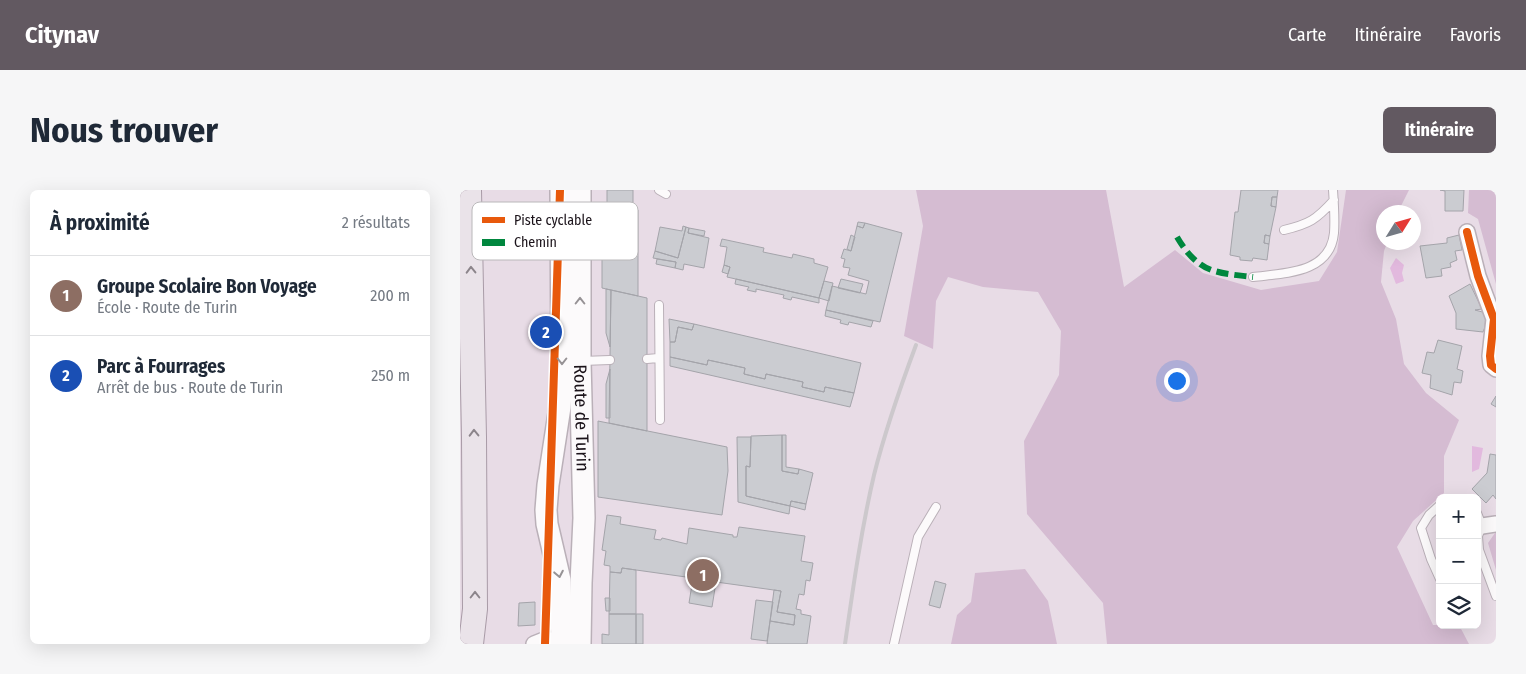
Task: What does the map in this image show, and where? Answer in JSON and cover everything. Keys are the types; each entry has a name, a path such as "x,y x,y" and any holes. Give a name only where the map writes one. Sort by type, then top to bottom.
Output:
{"main road":[{"path":"469,190 474,428 475,609 472,644"},
{"name":"Route de Turin","path":"568,643 581,583 583,540 580,361 569,260"},
{"name":"Route de Turin","path":"568,643 560,580 546,510 560,398 573,260"},
{"path":"548,484 562,496 569,498 575,497 583,490"},
{"path":"552,544 569,536 583,540"}],"street":[{"path":"1467,232 1478,276 1494,319 1490,356 1491,365 1496,369"},
{"path":"534,644 544,640 568,643"}],"lane":[{"path":"1253,277 1294,272 1315,265 1328,253 1334,235 1333,190"},
{"path":"1284,230 1306,225 1323,212 1334,200"},
{"path":"659,305 660,420"},
{"path":"647,359 658,358"},
{"path":"580,361 610,360"},
{"path":"894,644 918,537 936,507"},
{"path":"1436,509 1429,515 1421,528 1436,570"},
{"path":"1483,522 1478,536 1479,550 1496,596"}],"shaded area":[{"path":"916,190 1106,190 1124,287 1175,250 1203,273 1261,290 1319,281 1337,252 1346,190 1409,190 1402,205 1376,205 1376,250 1384,250 1381,282 1396,319 1404,364 1426,393 1459,420 1444,456 1444,493 1436,494 1436,500 1413,521 1397,547 1433,625 1436,625 1436,629 1461,629 1469,644 1107,644 1103,603 1027,514 1024,441 1059,375 1061,331 1038,292 983,287 948,277 936,301 933,349 904,336 923,226"},
{"path":"1469,190 1496,190 1496,284 1478,219 1468,213"},
{"path":"1396,258 1404,265 1402,273 1404,281 1396,284 1390,268"},
{"path":"1472,446 1483,448 1479,469 1472,472"},
{"path":"1496,533 1496,570 1488,543"},
{"path":"1025,569 1048,601 1057,644 951,644 957,615 971,602 975,573"}],"building":[{"path":"607,190 633,190 633,202 607,202"},
{"path":"1241,190 1278,190 1277,197 1272,197 1271,206 1276,207 1270,236 1265,235 1264,243 1269,244 1267,260 1253,258 1252,261 1240,260 1240,257 1230,255 1235,212 1238,212"},
{"path":"1440,190 1464,190 1463,211 1445,211 1445,191"},
{"path":"1272,197 1277,197 1276,207 1271,206"},
{"path":"858,222 865,223 863,228 857,226"},
{"path":"865,223 902,233 880,322 826,310 832,286 866,294 869,281 848,275 850,268 843,267 845,259 841,258 844,249 851,251 857,226 863,228"},
{"path":"683,226 686,227 678,258 655,251 660,227 682,231"},
{"path":"686,227 689,228 688,233 709,238 704,268 684,264 683,270 675,268 676,262 653,258 655,251 678,258"},
{"path":"689,228 705,231 704,236 688,233"},
{"path":"851,235 855,237 851,251 847,249"},
{"path":"1265,235 1270,236 1269,244 1264,243"},
{"path":"1459,235 1462,250 1455,251 1457,260 1450,263 1451,267 1441,269 1442,276 1426,278 1421,246 1447,243 1447,238"},
{"path":"722,239 764,248 763,252 792,258 793,254 814,259 814,263 828,267 819,298 727,277 730,267 724,265 727,247 720,246"},
{"path":"657,259 676,262 675,268 656,264"},
{"path":"602,260 638,260 638,296 602,288"},
{"path":"724,265 730,267 728,274 722,272"},
{"path":"736,279 819,298 819,303 792,297 791,300 783,298 784,295 756,289 756,292 747,290 749,287 735,284"},
{"path":"841,279 863,284 860,293 838,288"},
{"path":"824,281 833,283 829,301 819,298"},
{"path":"1470,284 1482,309 1475,310 1486,313 1483,332 1456,329 1456,313 1449,296"},
{"path":"606,289 611,290 610,347 606,333"},
{"path":"611,290 647,298 647,431 609,423"},
{"path":"826,310 873,321 871,327 849,322 848,325 840,323 841,320 825,316"},
{"path":"669,319 694,324 692,330 678,327 675,342 670,342"},
{"path":"694,324 861,363 854,393 825,387 824,392 802,387 803,382 766,374 765,379 744,374 745,368 708,360 707,365 670,357 670,342 675,342 678,327 692,330"},
{"path":"1438,340 1462,346 1457,369 1463,371 1461,383 1454,382 1452,395 1430,388 1431,375 1422,373 1427,352 1434,353"},
{"path":"670,357 707,365 708,360 745,368 744,374 765,379 766,374 803,382 802,387 824,392 825,387 854,393 850,407 670,366"},
{"path":"610,369 610,418 606,418 606,384"},
{"path":"1496,396 1496,407 1491,404"},
{"path":"598,421 727,447 728,471 722,515 598,497"},
{"path":"782,435 782,471 798,474 799,469 813,473 806,504 791,501 790,506 746,496 746,466 750,467 751,436"},
{"path":"782,435 786,435 786,467 799,469 798,474 782,471"},
{"path":"737,437 751,437 750,467 746,466 746,496 790,506 789,514 738,502"},
{"path":"1490,454 1496,455 1496,499 1493,495 1486,503 1481,498 1481,494 1477,494 1472,489 1487,473"},
{"path":"791,501 806,504 805,510 790,506"},
{"path":"607,515 621,517 620,524 656,530 654,539 661,540 662,538 687,544 689,528 733,535 733,537 737,537 739,527 805,536 801,561 813,563 810,581 806,580 804,595 799,594 796,609 801,610 801,614 811,616 807,644 767,644 770,621 794,625 795,615 777,612 781,591 716,582 711,590 702,592 694,587 693,578 622,568 621,573 610,572 610,566 604,565 606,551 602,550"},
{"path":"622,568 636,570 636,614 609,614 610,572 621,573"},
{"path":"693,578 694,587 702,592 711,590 716,582 712,607 689,603"},
{"path":"935,581 946,584 940,608 929,605"},
{"path":"774,590 781,591 777,612 795,615 794,625 770,621"},
{"path":"605,598 610,598 610,611 606,611"},
{"path":"756,600 773,602 767,641 751,639"},
{"path":"535,602 535,625 518,626 519,603"},
{"path":"609,614 636,614 636,644 602,644 602,634 609,635"},
{"path":"636,614 643,614 643,644 636,644"}],"railway":[{"path":"845,644 869,496 883,442 916,345"}],"marked path":[{"path":"1177,237 1190,255 1205,267 1225,274 1253,277"}],"cycle path":[{"path":"560,190 560,202"},
{"path":"1467,232 1478,276 1494,319 1490,356 1491,365 1496,369"},
{"path":"545,644 558,260"}],"place":[{"name":"Parc à Fourrages","path":"546,332"},
{"name":"Groupe Scolaire Bon Voyage","path":"703,575"}]}
